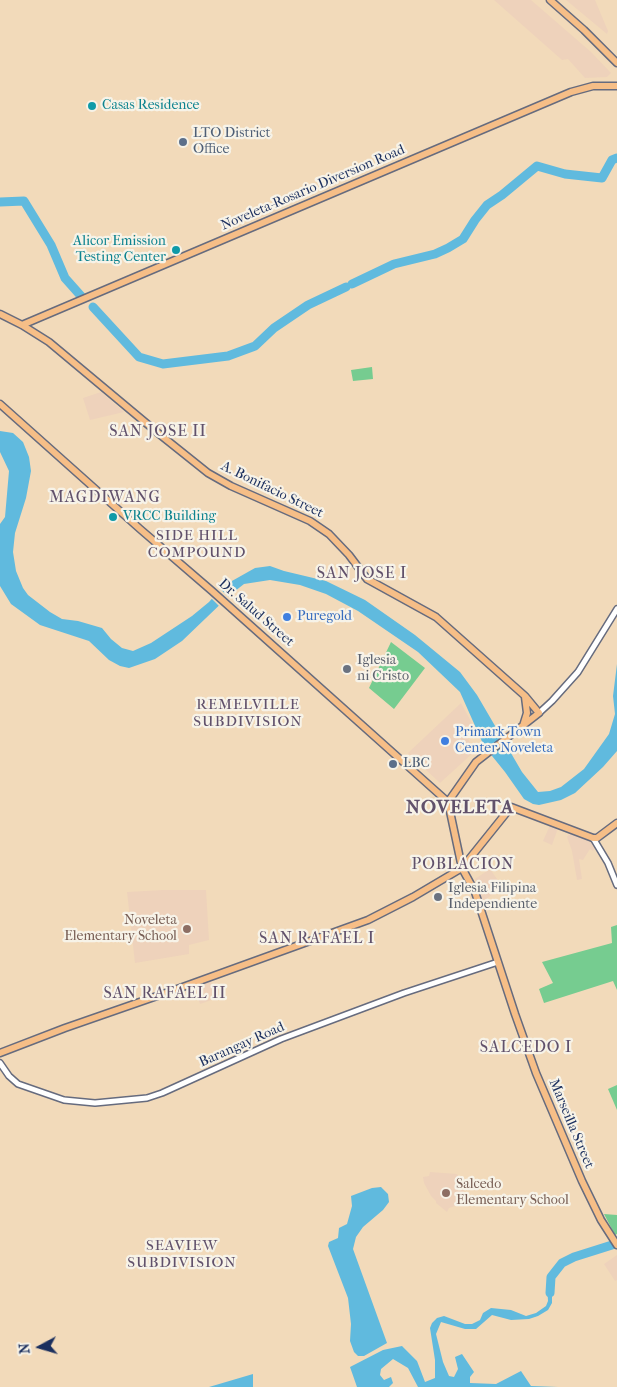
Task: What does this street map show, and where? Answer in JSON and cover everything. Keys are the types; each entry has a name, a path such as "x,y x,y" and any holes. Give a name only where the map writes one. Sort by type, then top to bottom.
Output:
{"main road":[{"path":"550,0 617,63"},
{"name":"Noveleta-Rosario Diversion Road","path":"22,325 571,92 593,86 617,86"},
{"name":"A. Bonifacio Street","path":"0,314 22,325 58,349 107,392 208,473 231,486 310,521 329,534 349,555 367,579 436,617 525,696 539,713"},
{"name":"Dr. Salud Street","path":"0,404 448,802"},
{"path":"523,726 527,713 525,696"},
{"path":"448,802 476,762 539,713"},
{"name":"Marseilla Street","path":"448,802 462,868 475,892 527,1049 569,1153 601,1220 617,1245"},
{"path":"0,1053 65,1028 353,926 413,897 462,868 511,807 593,838 597,838 617,823"}],"street":[{"path":"539,713 578,672 617,609"},
{"path":"593,838 608,863 617,885"},
{"name":"Barangay Road","path":"0,1063 9,1076 18,1084 64,1100 95,1103 147,1098 281,1039 404,993 498,962"}],"shaded area":[{"path":"494,0 531,0 591,52 611,73 607,77 585,78 568,59 562,60"},
{"path":"566,0 595,0 608,31 607,34"},
{"path":"101,392 124,412 90,420 83,398"},
{"name":"Primark Town Center Noveleta","path":"461,703 473,725 464,732 475,751 440,783 408,753"},
{"path":"551,823 556,827 557,831 552,845 543,841"},
{"path":"573,830 590,839 597,846 593,851 590,849 583,860 579,859 582,879 577,880 572,851 567,837"},
{"path":"490,869 502,886 483,902 475,879"},
{"path":"206,890 209,940 189,945 189,954 135,963 127,892"},
{"path":"210,980 217,998 200,1004 194,986"},
{"name":"Salcedo Elementary School","path":"430,1172 457,1174 464,1191 455,1206 449,1208 447,1212 436,1203 424,1183 423,1177 429,1176"},
{"path":"617,1255 617,1280 615,1281 604,1264"}],"green space":[{"path":"372,367 373,379 353,381 351,370"},
{"path":"391,642 425,668 394,709 369,688"},
{"path":"617,925 617,990 613,981 544,1003 539,989 553,983 542,962 612,943 611,927"},
{"path":"617,1085 617,1110 608,1089"},
{"path":"604,1214 617,1215 617,1234 615,1235"}],"water":[{"path":"0,431 13,433 23,442 29,457 31,471 26,498 15,533 13,552 16,571 28,595 62,619 78,621 102,628 122,648 133,651 151,643 192,616 209,602 223,586 255,568 270,566 326,581 365,600 415,635 460,672 477,695 522,772 538,792 550,791 561,787 584,769 609,734 615,714 613,696 617,664 617,751 575,793 561,800 539,805 533,804 524,799 484,746 460,692 418,652 358,611 326,594 300,585 270,580 244,584 182,641 155,659 129,668 109,660 89,641 40,625 11,604 0,586 0,524 5,517 9,471 0,452"},
{"path":"381,1187 388,1194 389,1202 383,1210 363,1227 356,1237 353,1249 387,1343 364,1356 358,1356 354,1352 350,1341 351,1324 348,1298 328,1246 329,1242 338,1238 339,1228 347,1224 352,1206 351,1196 372,1188"},
{"path":"547,1283 552,1283 552,1303 548,1310 538,1316 529,1319 511,1320 492,1315 476,1329 465,1329 441,1322 436,1334 443,1362 449,1376 454,1377 458,1369 455,1357 462,1354 474,1372 470,1377 470,1383 496,1384 521,1371 531,1386 558,1387 418,1387 408,1368 393,1359 381,1369 380,1375 384,1380 391,1377 393,1383 389,1387 357,1387 350,1367 383,1350 402,1346 417,1361 425,1382 435,1378 435,1360 430,1328 437,1318 444,1316 465,1324 472,1324 480,1320 483,1313 491,1308 511,1310 526,1316 536,1313 546,1306 548,1301"},
{"path":"253,1374 253,1387 209,1387"}],"pier":[{"path":"218,587 230,598 221,608 210,597"}],"waterway":[{"path":"352,284 394,264 435,254 463,239 487,205 537,166 565,174 602,178 612,160 617,158"},
{"path":"0,202 24,201 51,245 65,278 81,296"},
{"path":"93,307 139,357 163,364 228,356 255,346 274,328 308,305 346,287"},
{"path":"550,1293 551,1277 562,1263 574,1257 612,1245"}],"place":[{"name":"Casas Residence","path":"92,106"},
{"name":"LTO District Office","path":"183,142"},
{"name":"Alicor Emission Testing Center","path":"176,250"},
{"name":"VRCC Building","path":"113,517"},
{"name":"Puregold","path":"287,617"},
{"name":"Iglesia ni Cristo","path":"347,669"},
{"name":"Primark Town Center Noveleta","path":"445,741"},
{"name":"LBC","path":"393,764"},
{"name":"Iglesia Filipina Independiente","path":"438,897"},
{"name":"Noveleta Elementary School","path":"187,929"},
{"name":"Salcedo Elementary School","path":"446,1193"}],"district":[{"name":"SAN JOSE II","path":"158,432"},
{"name":"MAGDIWANG","path":"105,498"},
{"name":"SIDE HILL COMPOUND","path":"197,544"},
{"name":"SAN JOSE I","path":"362,574"},
{"name":"REMELVILLE SUBDIVISION","path":"248,714"},
{"name":"NOVELETA","path":"460,808"},
{"name":"POBLACION","path":"463,865"},
{"name":"SAN RAFAEL I","path":"317,939"},
{"name":"SAN RAFAEL II","path":"165,994"},
{"name":"SALCEDO I","path":"526,1048"},
{"name":"SEAVIEW SUBDIVISION","path":"182,1254"}]}
